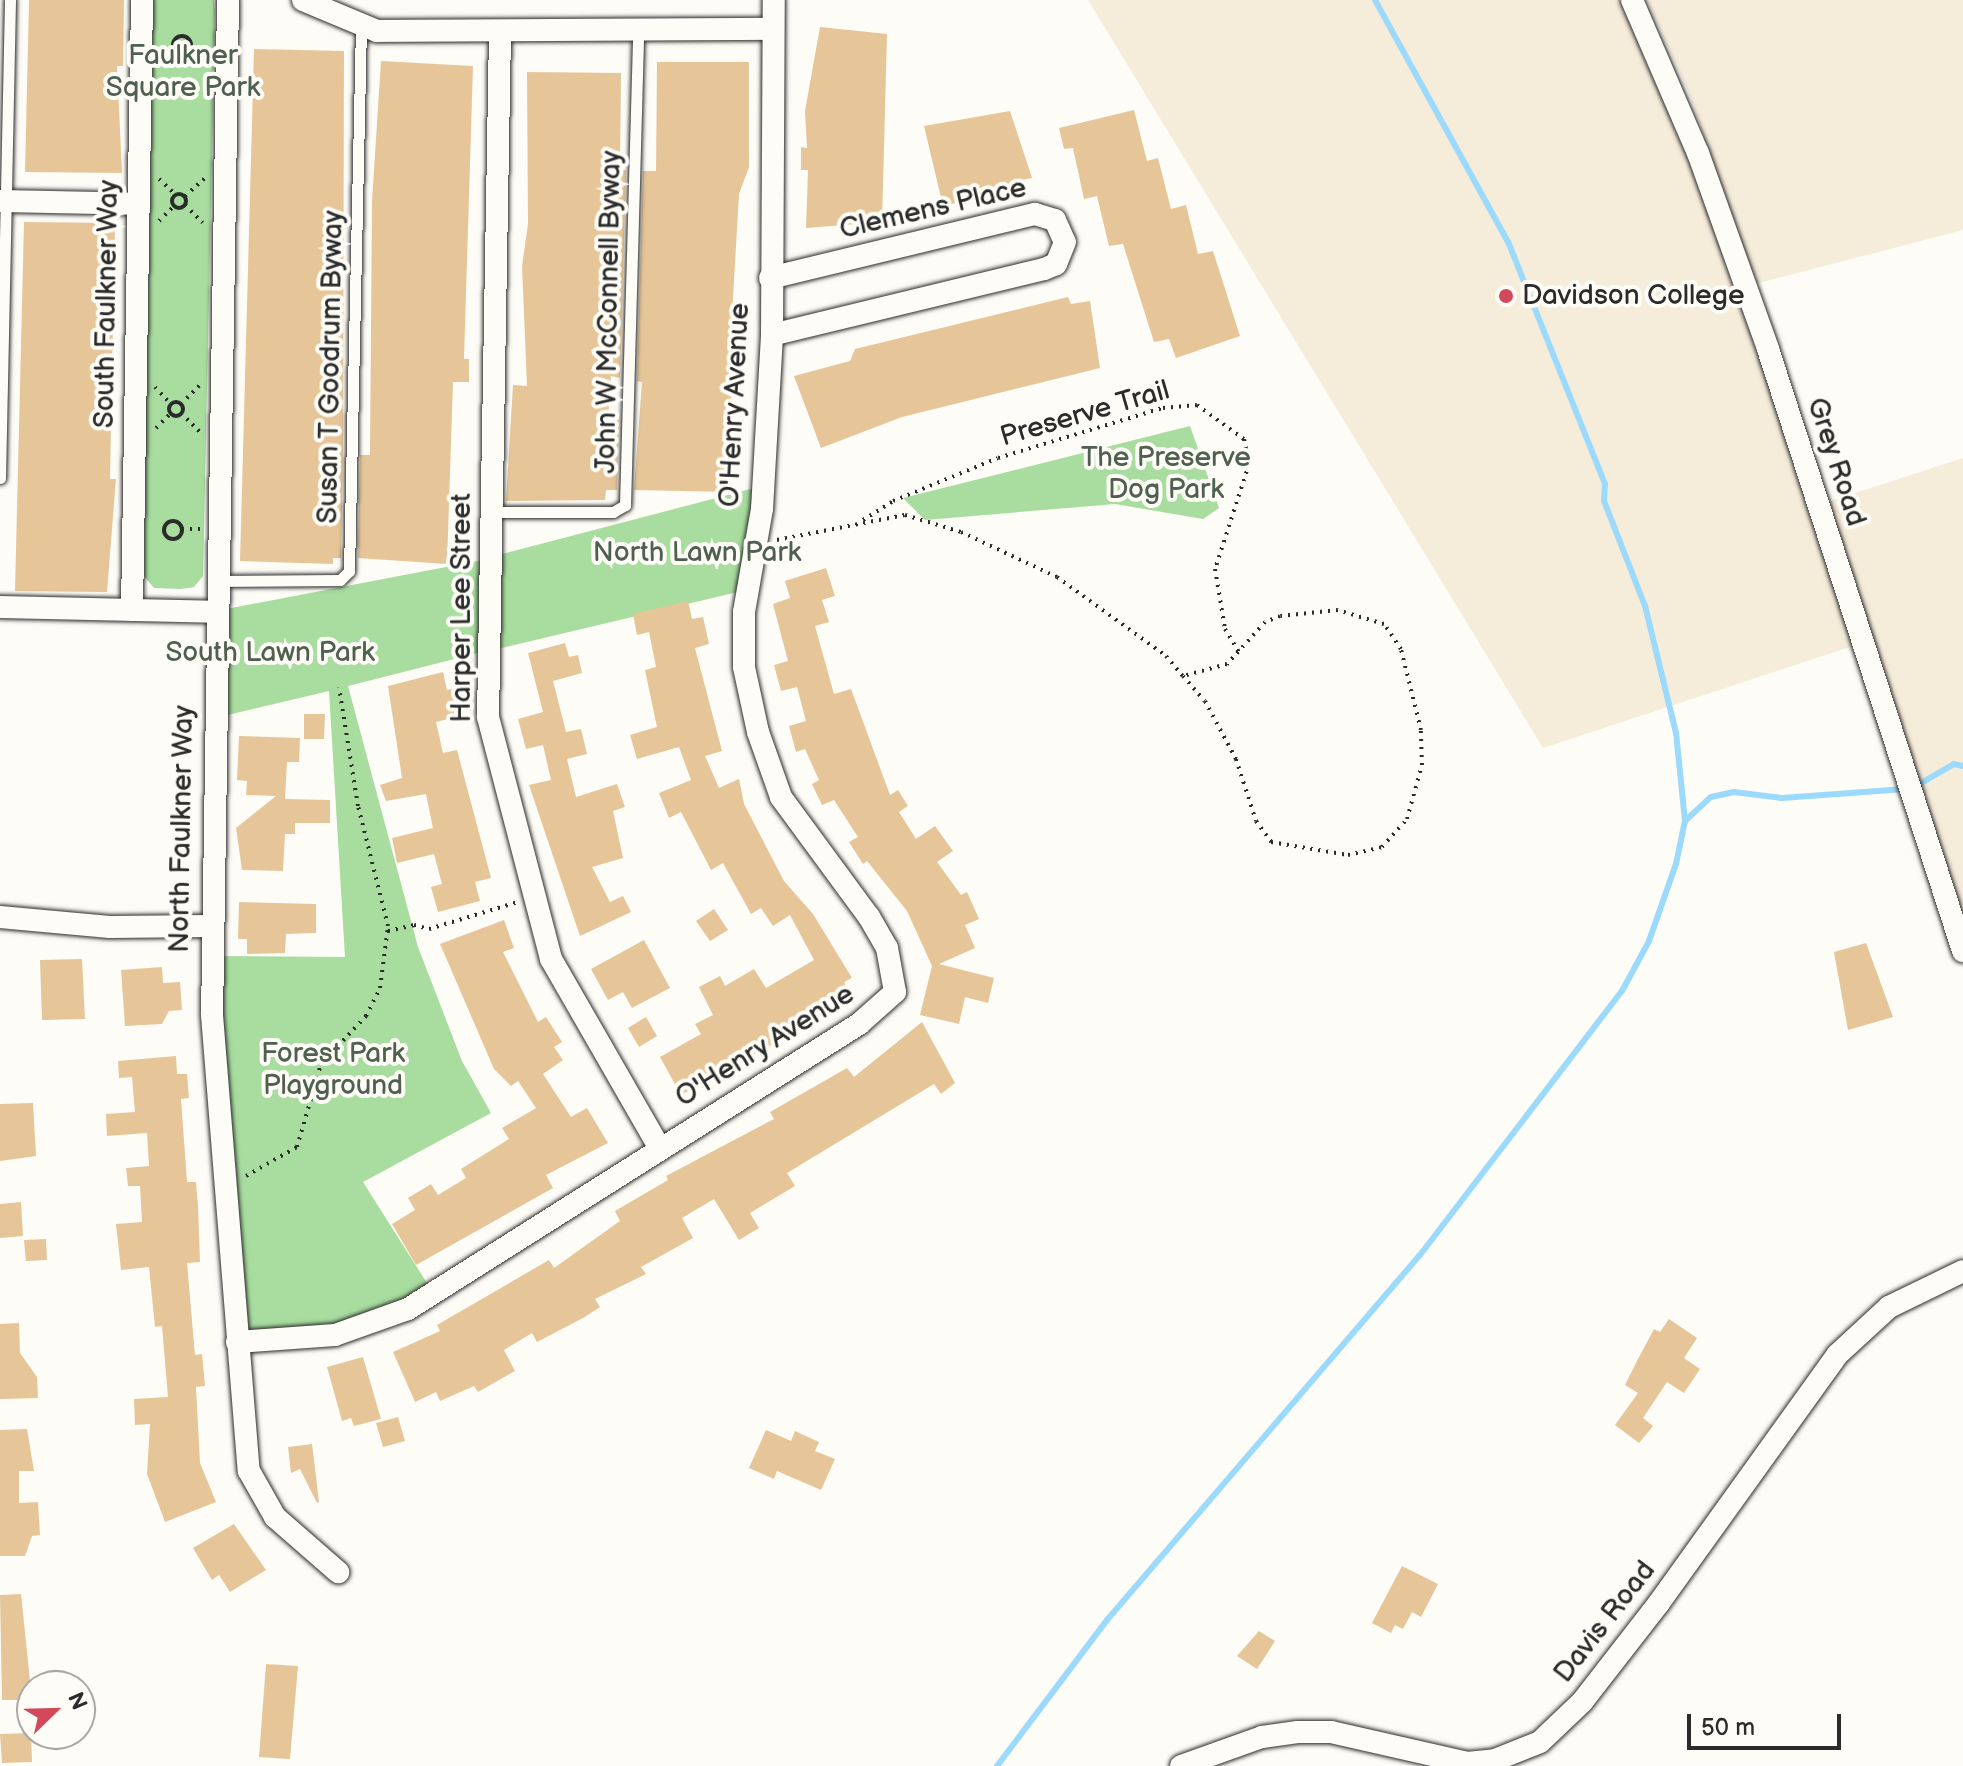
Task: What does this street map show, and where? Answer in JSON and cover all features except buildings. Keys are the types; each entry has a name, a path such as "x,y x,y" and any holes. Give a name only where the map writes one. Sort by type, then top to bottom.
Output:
{"street":[{"name":"South Faulkner Way","path":"132,610 142,0"},
{"name":"North Faulkner Way","path":"228,0 209,926 244,1444 256,1490 275,1517 338,1572"},
{"path":"303,0 361,26 400,33 773,29"},
{"name":"O'Henry Avenue","path":"237,1342 335,1335 385,1320 885,1007 895,992 887,948 788,809 758,732 743,642 755,545 772,335 774,0"},
{"name":"Grey Road","path":"1632,0 1698,153 1768,349 1963,951"},
{"name":"Harper Lee Street","path":"500,32 488,717 531,898 551,959 659,1147"},
{"path":"3,202 138,204"},
{"name":"Clemens Place","path":"770,278 1035,214 1055,220 1065,242 1056,264 1044,269 772,335"},
{"path":"0,606 214,612"},
{"path":"0,917 110,927 209,926"},
{"name":"Davis Road","path":"1181,1766 1248,1741 1298,1732 1331,1732 1467,1763 1495,1760 1540,1742 1582,1702 1659,1603 1837,1355 1889,1307 1963,1271"}],"lane":[{"path":"0,478 5,68 10,0"},
{"name":"Susan T Goodrum Byway","path":"215,581 340,580 349,571 361,26"},
{"name":"John W McConnell Byway","path":"492,512 613,512 625,505 638,32"}],"path":[{"path":"183,36 191,45 182,54 173,44 183,36"},
{"name":"Preserve Trail","path":"859,523 893,501 998,458 1163,408 1197,405 1244,439 1249,464 1215,569 1225,629 1239,652"},
{"name":"Preserve Trail","path":"755,545 905,515 961,532 1057,577 1166,656 1183,676 1205,701 1236,759 1256,821 1271,842 1348,855 1382,847 1407,819 1422,765 1401,649 1384,624 1338,610 1280,616 1265,622 1227,664 1183,676"},
{"path":"176,521 182,532 172,538 165,526 176,521"},
{"path":"226,1186 291,1153 301,1140 321,1064 376,1000 388,932 358,806 339,688"},
{"path":"388,932 410,925 429,929 531,898"}],"shaded area":[{"name":"Davidson College","path":"1088,0 1626,0 1686,138 1856,645 1543,748"},
{"name":"Davidson College","path":"1647,0 1963,0 1963,230 1755,284 1689,93"},
{"path":"1963,458 1963,919 1828,502"}],"green space":[{"name":"Faulkner Square Park","path":"153,0 214,0 215,11 203,576 194,587 181,589 154,588 143,575"},
{"name":"The Preserve Dog Park","path":"1190,426 1219,508 1203,519 1115,504 925,520 903,498"},
{"name":"North Lawn Park","path":"762,486 746,590 489,651 491,557"},
{"name":"Forest Park Playground","path":"488,559 486,651 348,686 418,947 462,1061 491,1113 363,1182 432,1291 383,1318 240,1339 213,956 345,957 329,691 215,718 216,611"}],"waterway":[{"path":"997,1766 1107,1620 1420,1255 1622,991 1649,941 1676,864 1685,821 1676,733 1645,606 1604,501 1605,484 1508,242 1375,0"},
{"path":"1916,786 1954,764 1963,766"},
{"path":"1685,821 1711,797 1734,792 1782,798 1905,789"}],"place":[{"name":"Davidson College","path":"1506,296"}],"park label":[{"name":"South Lawn Park","path":"270,653"}]}
